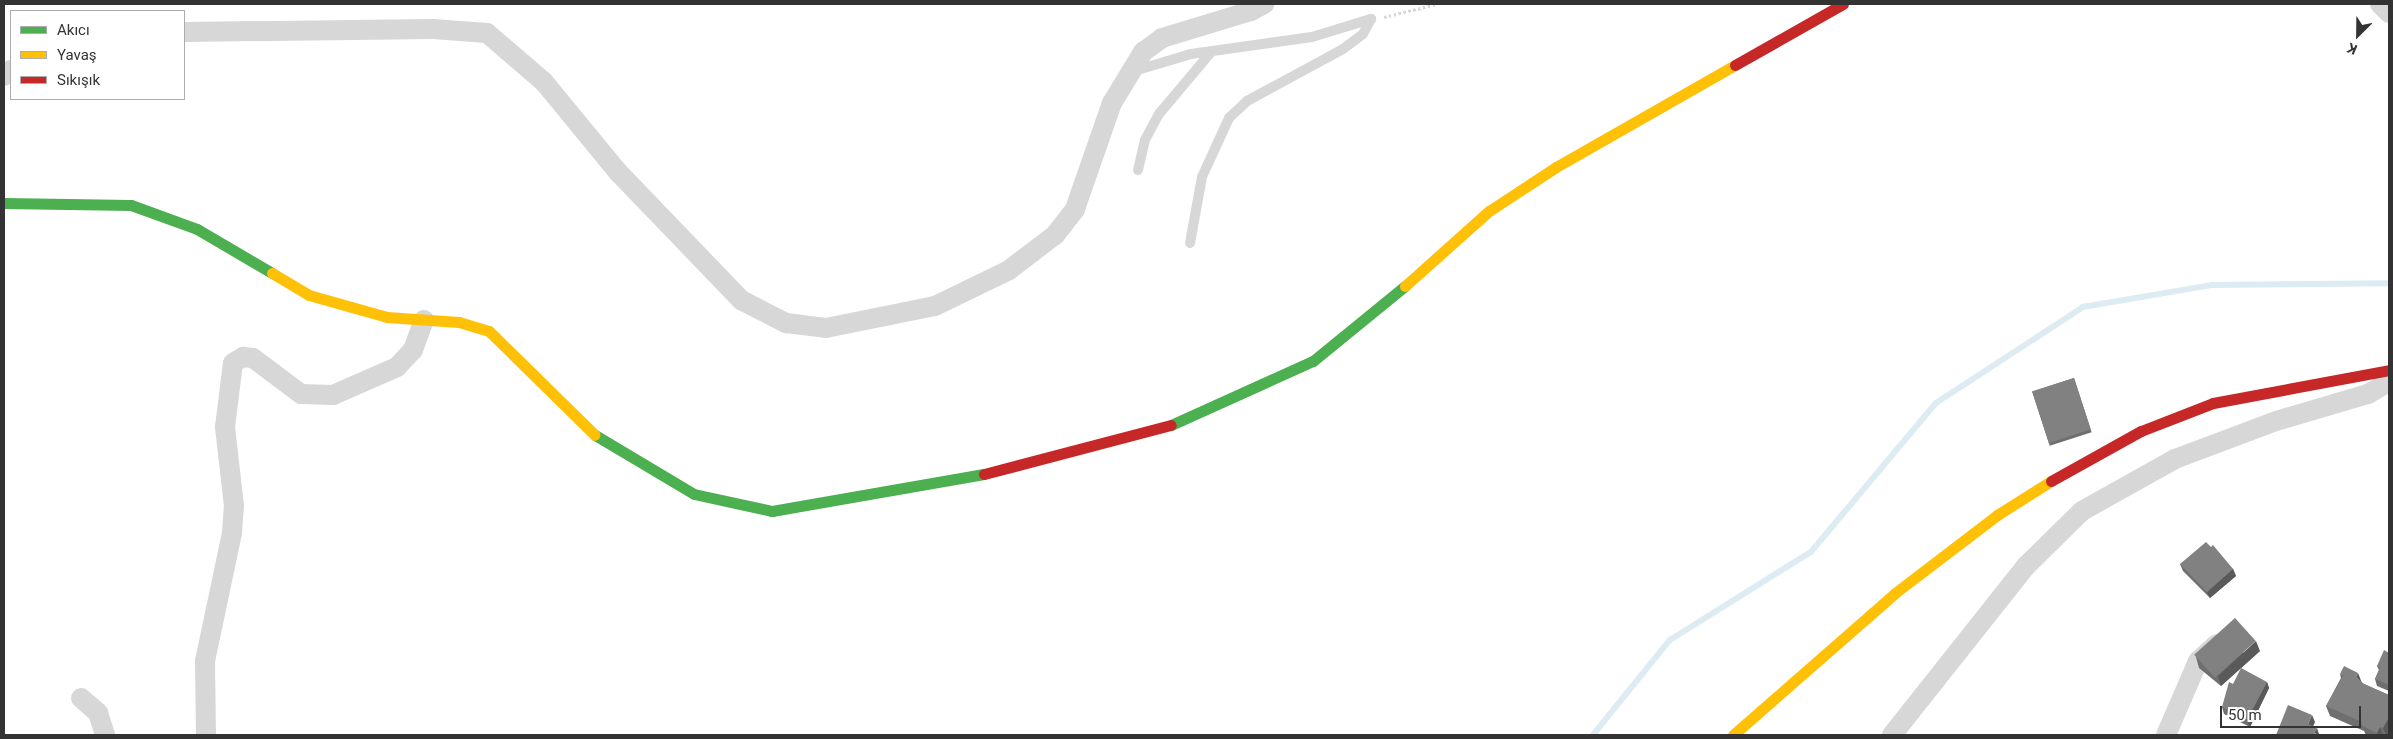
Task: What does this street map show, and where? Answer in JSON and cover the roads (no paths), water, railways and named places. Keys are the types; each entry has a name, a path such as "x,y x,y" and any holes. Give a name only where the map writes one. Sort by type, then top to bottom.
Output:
{"street":[{"path":"185,32 433,29 487,33 544,82 618,172 740,300 786,323 826,328 935,306 1009,270 1055,235 1075,209 1112,103 1143,52 1162,38 1251,11 1264,4"},
{"path":"4,203 131,206 197,229 309,295 387,317 459,322 489,331 590,432 694,494 772,512 981,475 1159,432 1313,361 1389,300 1489,211 1556,167 1843,4"},
{"path":"2380,4 2389,13"},
{"path":"206,735 205,660 232,533 234,506 225,436 230,369 238,359 254,358 301,394 334,395 397,367 413,350 424,320"},
{"path":"1733,735 1895,594 1997,515 2089,457 2140,431 2213,403 2389,370"},
{"path":"1892,735 2026,566 2082,511 2175,459 2276,421 2368,394 2389,382"},
{"path":"2166,735 2198,661 2229,633"},
{"path":"81,698 98,713 105,735"}],"lane":[{"path":"1130,72 1191,54 1312,38 1371,19 1363,34 1343,49 1247,101 1230,118 1202,177 1190,243"},
{"path":"1138,170 1145,140 1158,114 1211,52"}],"waterway":[{"path":"1593,735 1670,640 1811,552 1936,403 2083,307 2212,285 2389,283"}]}
